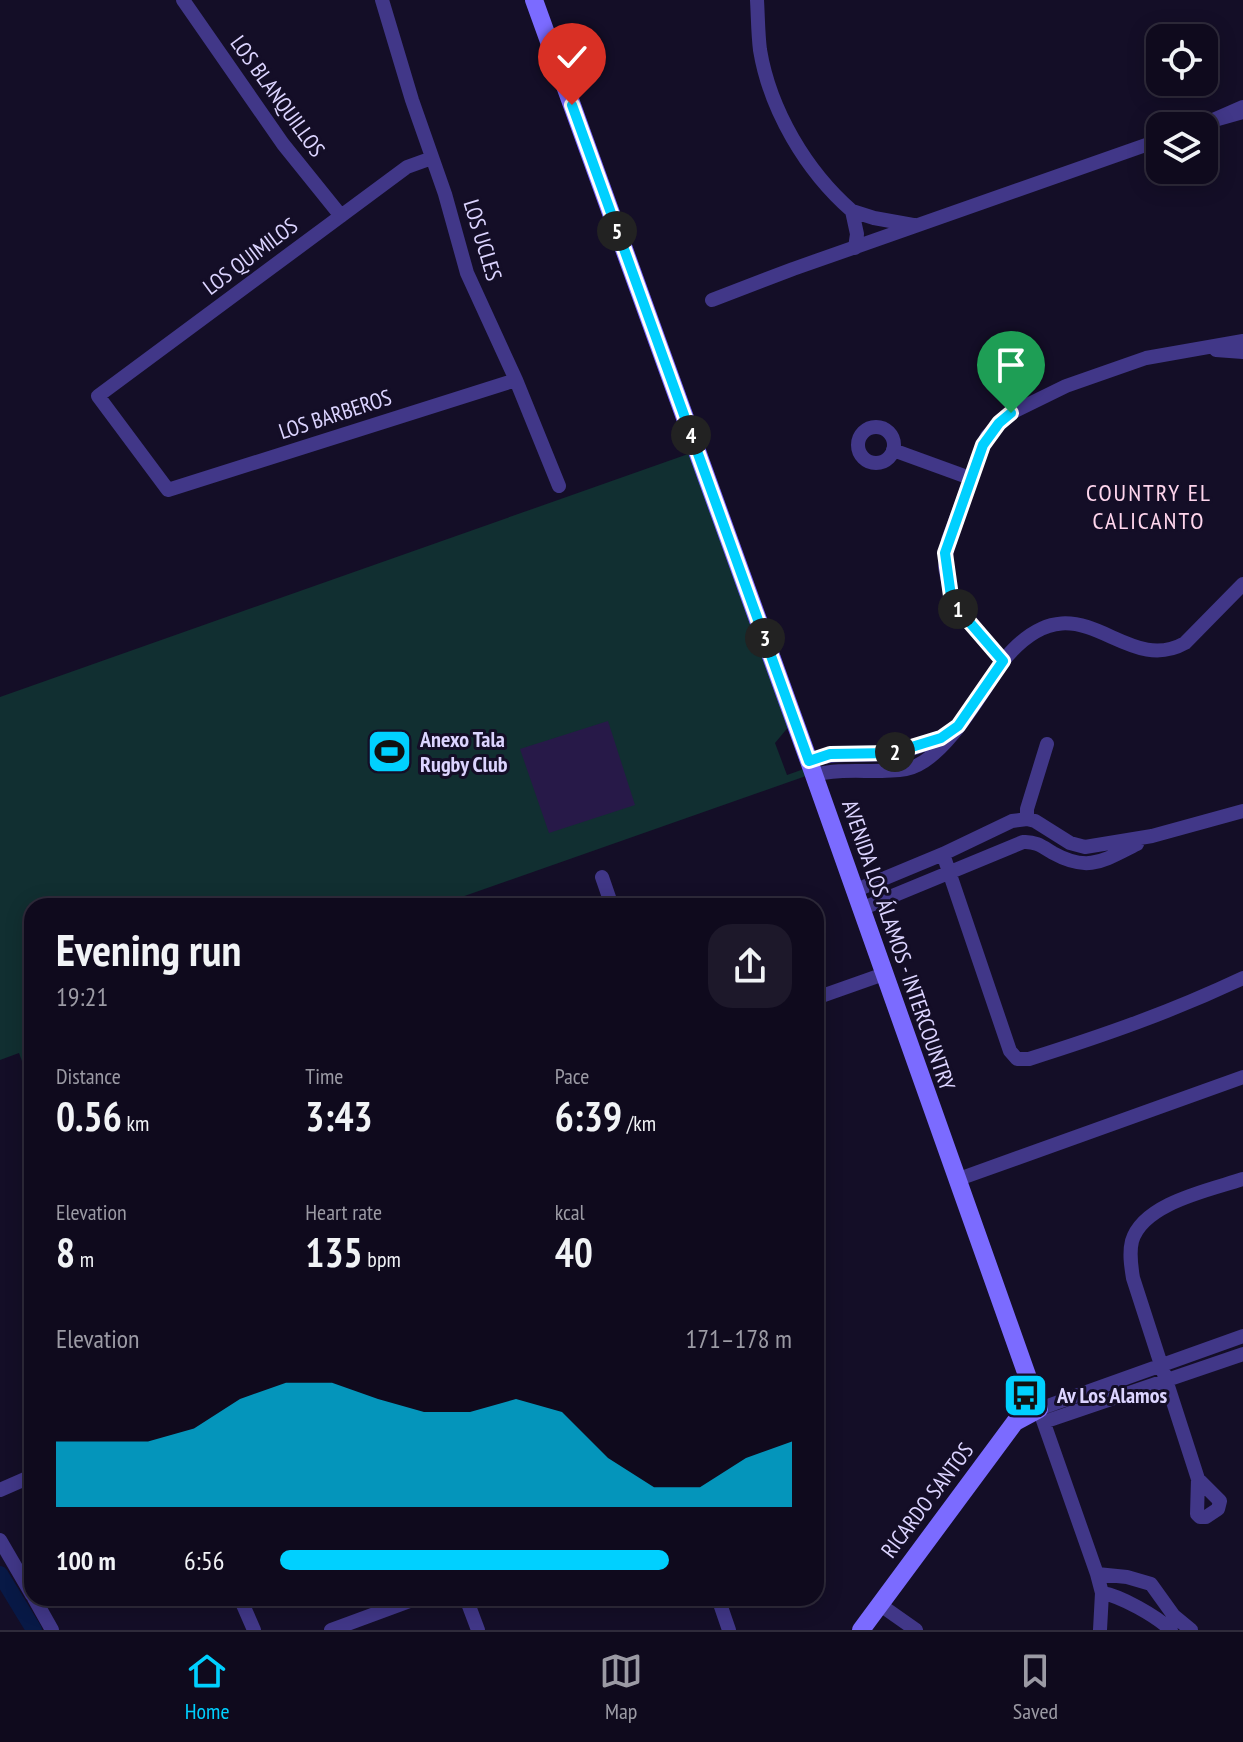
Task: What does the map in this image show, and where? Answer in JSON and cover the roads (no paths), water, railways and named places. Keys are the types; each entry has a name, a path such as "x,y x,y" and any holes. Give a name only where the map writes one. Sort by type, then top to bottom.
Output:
{"main road":[{"name":"AVENIDA LOS ÁLAMOS - INTERCOUNTRY","path":"534,0 1042,1415"},
{"name":"RICARDO SANTOS","path":"861,1630 1015,1422 1042,1415"}],"street":[{"name":"LOS BLANQUILLOS","path":"183,0 283,144 341,216"},
{"name":"LOS UCLES","path":"382,0 445,194 467,273 516,380 559,486"},
{"path":"757,0 763,62 785,123 809,163 852,211 918,226"},
{"path":"1218,119 1243,109"},
{"path":"712,300 1146,145"},
{"name":"LOS QUIMILOS","path":"168,490 98,396 407,167 432,158"},
{"path":"852,211 857,234 855,248"},
{"path":"1003,661 959,610 951,596 945,553 987,436 1024,405 1066,386 1146,358 1243,341"},
{"path":"1204,349 1243,352"},
{"name":"LOS BARBEROS","path":"168,490 516,380"},
{"path":"893,450 970,478"},
{"path":"812,768 892,770 914,767 933,755 954,731 1003,661 1021,639 1033,631 1072,624 1090,626 1149,651 1175,649 1185,643 1243,584"},
{"path":"1027,819 1027,809 1047,744"},
{"path":"858,900 1012,821 1027,819 1048,827 1077,846 1152,836 1243,811"},
{"path":"858,900 950,873 1023,842 1036,843 1069,861 1094,864 1152,836"},
{"path":"943,854 1010,1051 1017,1059 1029,1059 1123,1029 1174,1010 1243,978"},
{"path":"602,877 609,898"},
{"path":"824,995 884,974"},
{"path":"956,1180 1243,1077"},
{"path":"1198,1479 1133,1278 1130,1261 1133,1237 1154,1213 1168,1204 1243,1179"},
{"path":"1042,1415 1162,1365 1243,1336"},
{"path":"1042,1415 1166,1381 1243,1354"},
{"path":"1042,1415 1097,1574 1102,1593 1100,1630"},
{"path":"0,1490 24,1480"},
{"path":"0,1540 24,1581"},
{"path":"1097,1574 1127,1577 1151,1584 1174,1616 1191,1630"},
{"path":"1102,1593 1120,1597 1171,1630"},
{"path":"879,1604 916,1630"},
{"path":"38,1606 52,1630"},
{"path":"244,1606 254,1630"},
{"path":"331,1630 396,1606"},
{"path":"469,1606 478,1630"},
{"path":"721,1606 729,1630"}],"waterway":[{"path":"0,1574 34,1630"}],"place":[{"name":"Anexo Tala Rugby Club","path":"389,752"},
{"name":"Av Los Alamos","path":"1026,1395"}],"district":[{"name":"COUNTRY EL CALICANTO","path":"1149,506"}]}
